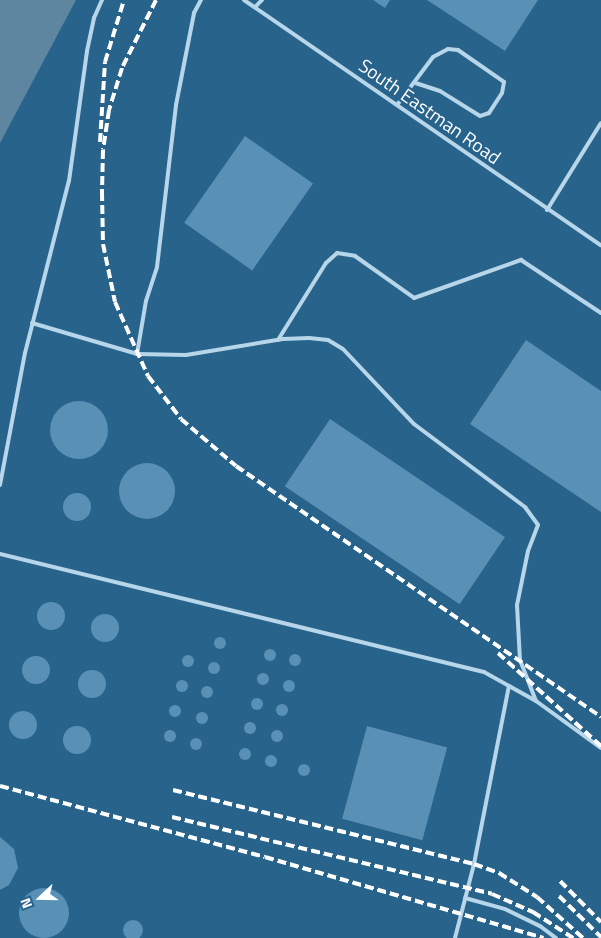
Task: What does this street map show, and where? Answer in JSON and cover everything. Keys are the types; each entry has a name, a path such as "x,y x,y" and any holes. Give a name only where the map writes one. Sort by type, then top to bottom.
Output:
{"lane":[{"path":"0,485 32,322 69,181 87,51 94,18 102,0"},
{"path":"137,354 146,301 157,267 176,104 194,13 201,0"},
{"name":"South Eastman Road","path":"244,0 547,210 601,245"},
{"path":"255,7 262,0"},
{"path":"397,106 416,83 433,57 448,49 458,50 504,82 502,93 489,113 480,116 440,91 416,83"},
{"path":"547,210 601,123"},
{"path":"278,340 326,263 337,253 355,256 414,298 521,260 601,313"},
{"path":"32,322 137,354 186,355 278,340 308,338 328,340 343,349 414,424 525,507 538,524 528,551 517,605 520,660 536,701"},
{"path":"0,554 484,672 536,701 601,748"},
{"path":"455,938 509,686"},
{"path":"465,898 505,909 540,926 556,938"}],"water":[{"path":"0,0 76,0 0,143"}],"building":[{"path":"373,0 390,0 385,8"},
{"path":"427,0 538,0 505,51"},
{"path":"245,136 313,184 252,270 184,223"},
{"path":"526,340 601,391 601,512 470,424"},
{"path":"73,401 85,401 100,409 108,424 108,436 100,451 85,459 73,459 58,451 50,436 50,424 58,409"},
{"path":"330,419 505,537 460,604 285,486"},
{"path":"147,463 158,465 167,471 173,480 175,491 173,502 167,511 158,517 147,519 136,517 127,511 121,502 119,491 121,480 127,471 136,465"},
{"path":"77,493 87,497 91,507 87,517 77,521 67,517 63,507 67,497"},
{"path":"51,602 61,606 65,616 61,626 51,630 41,626 37,616 41,606"},
{"path":"105,614 115,618 119,628 115,638 105,642 95,638 91,628 95,618"},
{"path":"222,637 225,638 225,648 218,649 215,648 214,641 215,638"},
{"path":"272,649 275,650 275,660 268,661 265,660 264,653 265,650"},
{"path":"297,654 300,655 300,665 293,666 290,665 289,658 290,655"},
{"path":"190,655 193,656 193,666 186,667 183,666 182,659 183,656"},
{"path":"36,656 46,660 50,670 46,680 36,684 26,680 22,670 26,660"},
{"path":"216,662 219,663 219,673 212,674 209,673 208,666 209,663"},
{"path":"92,670 102,674 106,684 102,694 92,698 82,694 78,684 82,674"},
{"path":"265,673 268,674 268,684 261,685 258,684 257,677 258,674"},
{"path":"184,680 187,681 187,691 180,692 177,691 176,684 177,681"},
{"path":"291,680 294,681 294,691 287,692 284,691 283,684 284,681"},
{"path":"209,686 212,687 212,697 205,698 202,697 201,690 202,687"},
{"path":"259,698 262,699 262,709 255,710 252,709 251,702 252,699"},
{"path":"284,704 287,705 287,715 280,716 277,715 276,708 277,705"},
{"path":"177,705 180,706 180,716 173,717 170,716 169,709 170,706"},
{"path":"23,711 33,715 37,725 33,735 23,739 13,735 9,725 13,715"},
{"path":"204,712 207,713 207,723 200,724 197,723 196,716 197,713"},
{"path":"252,722 255,723 255,733 248,734 245,733 244,726 245,723"},
{"path":"77,726 87,730 91,740 87,750 77,754 67,750 63,740 67,730"},
{"path":"367,726 447,747 422,840 342,819"},
{"path":"172,730 175,731 175,741 168,742 165,741 164,734 165,731"},
{"path":"279,730 282,731 282,741 275,742 272,741 271,734 272,731"},
{"path":"198,738 201,739 201,749 194,750 191,749 190,742 191,739"},
{"path":"247,748 250,749 250,759 243,760 240,759 239,752 240,749"},
{"path":"273,755 276,756 276,766 269,767 266,766 265,759 266,756"},
{"path":"306,764 309,765 309,775 302,776 299,775 298,768 299,765"},
{"path":"0,837 14,849 18,868 9,885 0,890"},
{"path":"39,888 49,888 62,895 69,908 69,918 62,931 49,938 39,938 30,934 23,927 19,918 19,908 23,899 30,892"},
{"path":"133,920 140,923 143,930 140,937 133,940 126,937 123,930 126,923"}],"railway":[{"path":"100,142 105,62 124,0"},
{"path":"156,0 122,68 109,110 103,150 102,192 103,244 115,302 148,376 181,419 236,466 601,717"},
{"path":"498,653 601,746"},
{"path":"0,786 265,857 543,938"},
{"path":"173,790 474,864 499,873 537,897 583,938"},
{"path":"172,817 492,894 533,912 573,938"},
{"path":"560,881 601,922"},
{"path":"559,896 601,937"}]}
